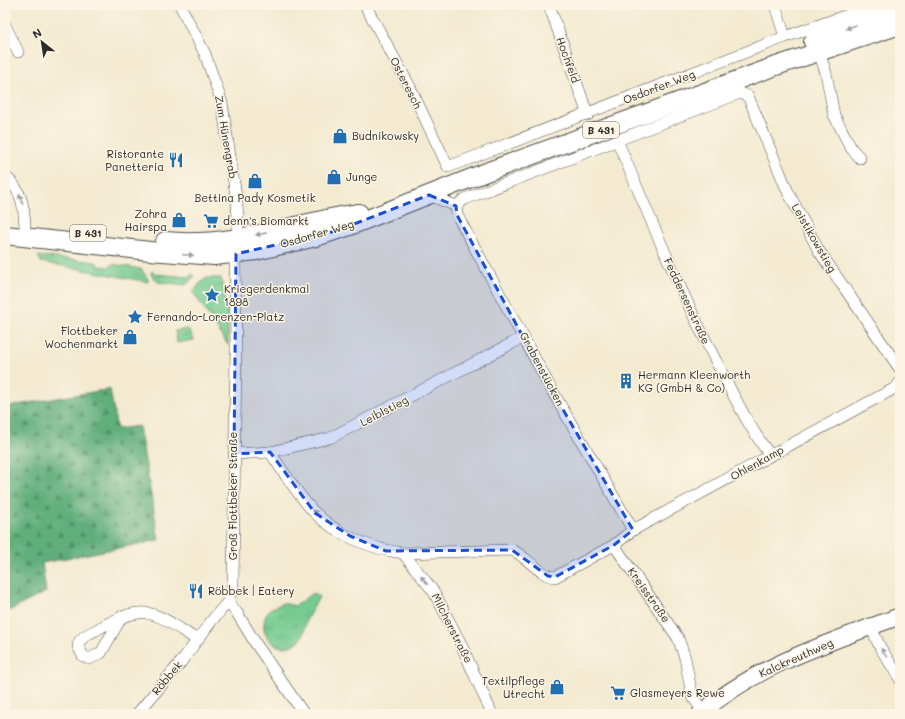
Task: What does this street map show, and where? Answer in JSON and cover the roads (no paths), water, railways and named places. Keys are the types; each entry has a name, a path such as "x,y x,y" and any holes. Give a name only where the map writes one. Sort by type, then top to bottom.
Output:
{"main road":[{"name":"Osdorfer Weg","path":"773,67 799,49 899,6"},
{"name":"Osdorfer Weg","path":"237,246 316,237 350,226 496,168 773,67 900,25"},
{"name":"B 431","path":"5,226 172,242 194,242 237,246"},
{"name":"B 431","path":"5,235 180,254 214,256 237,246"}],"street":[{"name":"Zum Hünengrab","path":"180,5 204,54 222,103 237,203 237,246"},
{"name":"Osteresch","path":"365,5 410,87 444,163"},
{"name":"Hochfeld","path":"549,5 588,115"},
{"path":"775,5 785,38"},
{"name":"Osdorfer Weg","path":"444,163 448,167 453,167 785,38 876,5"},
{"path":"5,25 18,52"},
{"path":"819,52 826,73 834,115 851,148 860,158"},
{"name":"Leistikowstieg","path":"618,140 740,94 748,96 788,192 819,251 900,369"},
{"path":"429,195 456,206 465,199 618,140"},
{"name":"Feddersenstraße","path":"618,140 654,227 701,332 755,435 770,455"},
{"path":"5,176 19,191 23,202 25,227"},
{"name":"Grabenstücken","path":"456,206 457,215 554,394 633,530"},
{"name":"Groß Flottbeker Straße","path":"228,602 233,584 237,246"},
{"name":"Leiblstieg","path":"234,454 270,452 330,438 524,337"},
{"name":"Ohlenkamp","path":"614,545 633,530 897,387 900,382"},
{"path":"270,452 301,497 316,513 333,526 368,546 386,551 403,553 512,550 522,555 548,576 552,577 558,576 614,545"},
{"name":"Kreisstraße","path":"614,545 678,638 685,658 692,696 701,713"},
{"name":"Milcherstraße","path":"403,553 434,592 460,642 492,714"},
{"path":"228,602 237,613 256,644 304,714"},
{"name":"Röbbek","path":"137,714 228,602"},
{"path":"122,616 142,612 154,613 197,640"},
{"name":"Kalckreuthweg","path":"701,713 738,687 779,664 900,616"},
{"path":"871,627 880,647 900,679"}],"place":[{"name":"Budnikowsky","path":"340,136"},
{"name":"Ristorante Panetteria","path":"176,160"},
{"name":"Junge","path":"334,177"},
{"name":"Bettina Pady Kosmetik","path":"255,181"},
{"name":"Zohra Hairspa","path":"179,220"},
{"name":"denn's Biomarkt","path":"211,221"},
{"name":"Kriegerdenkmal 1898","path":"212,295"},
{"name":"Fernando-Lorenzen-Platz","path":"135,317"},
{"name":"Flottbeker Wochenmarkt","path":"130,337"},
{"name":"Hermann Kleenworth KG (GmbH & Co)","path":"626,381"},
{"name":"Röbbek | Eatery","path":"196,591"},
{"name":"Textilpflege Utrecht","path":"557,687"},
{"name":"Glasmeyers Rewe","path":"618,693"}]}
